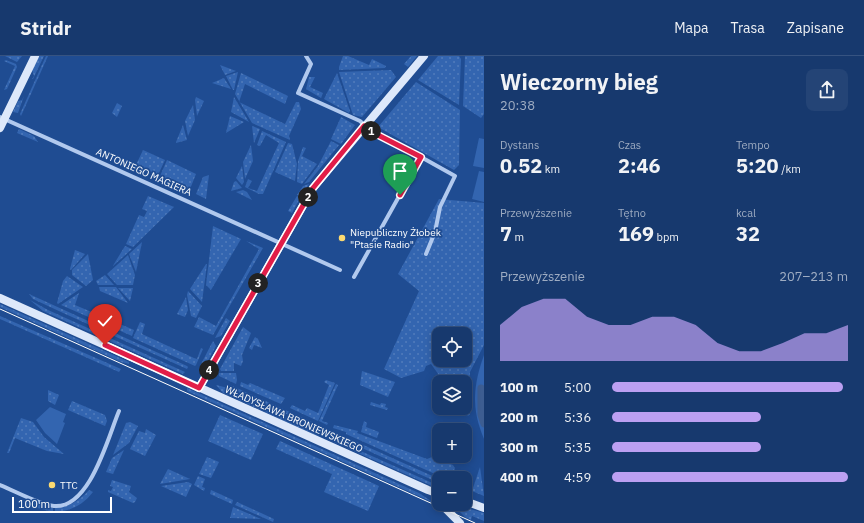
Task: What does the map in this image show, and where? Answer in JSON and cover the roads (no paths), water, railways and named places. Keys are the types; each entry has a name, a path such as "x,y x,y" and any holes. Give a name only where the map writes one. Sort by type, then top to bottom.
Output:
{"main road":[{"path":"0,128 2,118 35,56"},
{"path":"199,388 313,188 424,56"},
{"name":"WŁADYSŁAWA BRONIEWSKIEGO","path":"0,298 432,491"},
{"name":"WŁADYSŁAWA BRONIEWSKIEGO","path":"428,490 432,494"},
{"path":"472,504 484,508"},
{"name":"WŁADYSŁAWA BRONIEWSKIEGO","path":"448,511 460,523"}],"street":[{"path":"306,56 311,64 298,93 360,122 372,132 455,176 440,207 435,232 426,254"},
{"name":"ANTONIEGO MAGIERA","path":"2,118 340,270"},
{"path":"354,277 421,157"},
{"path":"0,485 51,506 62,505 75,499 90,483 119,411"}],"waterway":[{"path":"481,388 481,415 484,424"}],"tram line":[{"path":"0,309 475,523"}],"place":[{"name":"Niepubliczny Żłobek \"Ptasie Radio\"","path":"342,238"},
{"name":"TTC","path":"52,485"}]}
